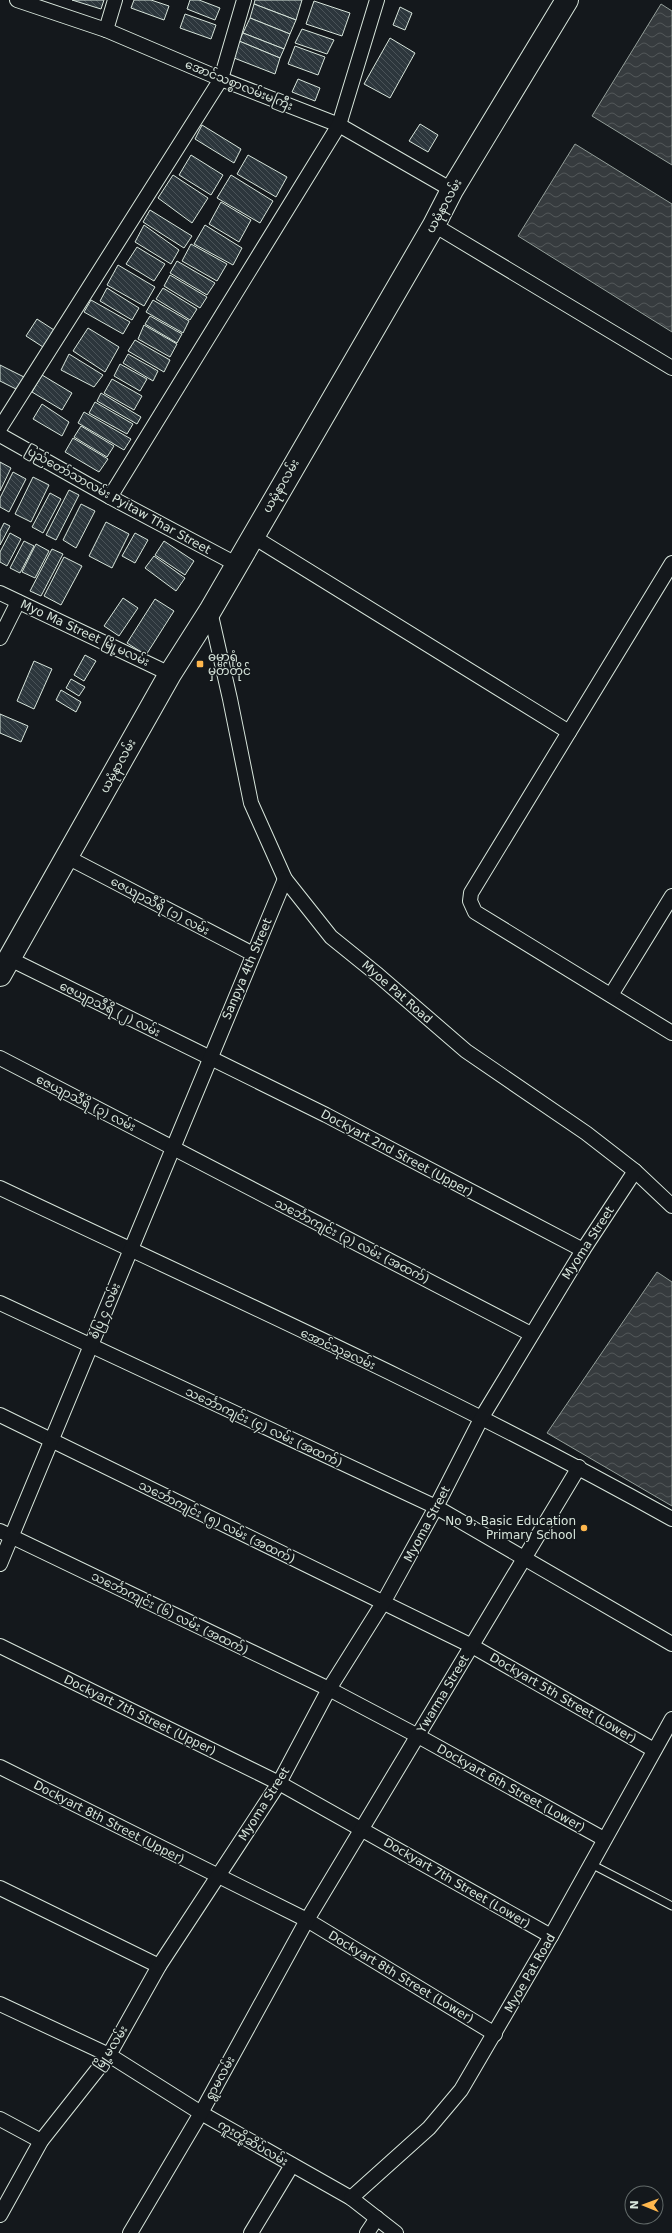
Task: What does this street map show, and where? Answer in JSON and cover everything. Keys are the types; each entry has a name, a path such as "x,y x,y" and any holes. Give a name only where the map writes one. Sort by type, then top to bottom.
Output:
{"main road":[{"name":"ယမုံနာလမ်း","path":"5,967 170,674 210,611 252,536 434,225 452,190 566,0"}],"street":[{"name":"အောင်သစ္စာလမ်းမကြီး","path":"18,0 106,30 221,79 339,126 452,190"},
{"path":"106,30 115,0"},
{"path":"0,428 221,79 244,0"},
{"path":"110,497 339,126 377,0"},
{"path":"434,225 672,368"},
{"name":"ပြည်တော်သာလမ်း Pyitaw Thar Street","path":"0,435 110,497 236,564"},
{"path":"252,536 569,732"},
{"path":"672,564 471,893 470,900 475,912 672,1033"},
{"name":"Myo Ma Street မြို့မလမ်း","path":"0,593 170,674"},
{"path":"0,638 18,602"},
{"name":"Myoe Pat Road","path":"210,611 251,803 285,879 331,937 378,975 466,1052 586,1133 635,1171 672,1206"},
{"name":"ဇေယျာသီရိ (၁) လမ်း","path":"67,857 253,954"},
{"name":"Sanpya 4th Street","path":"210,1058 285,879"},
{"path":"611,995 672,896"},
{"name":"ဇေယျာသီရိ (၂) လမ်း","path":"5,967 210,1058"},
{"name":"ဇေယျာသီရိ (၃) လမ်း","path":"0,1058 173,1148"},
{"name":"စံပြ ၄ လမ်း","path":"0,1564 6,1534 51,1440 210,1058"},
{"name":"Dockyart 2nd Street (Upper)","path":"210,1058 326,1115 583,1250"},
{"name":"သင်္ဘောကျင်း (၃) လမ်း (အထက်)","path":"173,1148 531,1334"},
{"name":"Myoma Street","path":"217,1876 279,1783 329,1689 383,1603 436,1508 482,1417 531,1334 583,1250 635,1171"},
{"name":"အောင်သုခလမ်း","path":"0,1188 482,1417 579,1467 672,1519"},
{"name":"သင်္ဘောကျင်း (၄) လမ်း (အထက်)","path":"0,1304 436,1508 524,1557 672,1644"},
{"name":"သင်္ဘောကျင်း (၅) လမ်း (အထက်)","path":"0,1415 472,1646"},
{"name":"Ywarma Street","path":"307,1920 579,1467"},
{"name":"သင်္ဘောကျင်း (၆) လမ်း (အထက်)","path":"6,1534 329,1689 418,1736"},
{"name":"Dockyart 7th Street (Upper)","path":"0,1646 279,1783 363,1829"},
{"name":"Dockyart 5th Street (Lower)","path":"472,1646 654,1750"},
{"name":"Myoe Pat Road","path":"350,2198 429,2128 461,2090 551,1936 672,1719"},
{"name":"Dockyart 6th Street (Lower)","path":"418,1736 604,1839"},
{"name":"Dockyart 8th Street (Upper)","path":"0,1767 307,1920"},
{"name":"Dockyart 7th Street (Lower)","path":"363,1829 551,1936"},
{"name":"မြို့မလမ်း","path":"0,2215 41,2142 109,2055 159,1966 217,1876"},
{"path":"0,1888 159,1966"},
{"name":"Dockyart 8th Street (Lower)","path":"307,1920 495,2034"},
{"name":"ရွာမလမ်း","path":"130,2233 201,2113 307,1920"},
{"name":"ကူးတို့ဆိပ်လမ်း","path":"0,2004 109,2055 201,2113 350,2198 396,2233"},
{"path":"0,2119 41,2142"},
{"path":"251,2233 292,2165"},
{"path":"367,2233 377,2218"}],"lane":[{"path":"591,1864 672,1906"}],"water":[{"path":"661,4 672,11 672,165 592,116"},
{"path":"575,144 672,204 672,332 518,236"},
{"path":"657,1272 672,1282 672,1506 547,1433"}],"building":[{"path":"72,0 104,0 101,9"},
{"path":"134,0 151,0 169,6 164,20 131,8"},
{"path":"190,0 199,0 220,8 215,20 187,9"},
{"path":"255,0 302,0 296,20 254,4"},
{"path":"314,1 350,13 342,36 306,24"},
{"path":"254,4 296,20 290,34 250,18"},
{"path":"400,7 412,13 405,30 393,25"},
{"path":"185,14 216,25 211,39 180,28"},
{"path":"250,18 290,34 284,49 243,33"},
{"path":"302,29 334,40 327,54 295,43"},
{"path":"243,33 284,49 280,58 239,41"},
{"path":"390,38 415,53 390,98 364,84"},
{"path":"239,41 280,58 275,74 234,58"},
{"path":"295,46 325,57 318,75 288,64"},
{"path":"298,79 320,88 315,101 292,92"},
{"path":"420,124 438,135 428,152 409,141"},
{"path":"202,125 241,149 234,163 195,139"},
{"path":"191,155 223,175 211,195 179,175"},
{"path":"248,155 287,177 276,197 237,174"},
{"path":"173,175 208,198 192,223 158,198"},
{"path":"231,175 273,201 260,223 217,198"},
{"path":"221,202 251,220 239,242 209,224"},
{"path":"150,210 192,236 184,248 143,222"},
{"path":"144,225 179,250 171,264 135,242"},
{"path":"205,225 242,248 233,265 194,244"},
{"path":"191,244 227,264 217,281 182,261"},
{"path":"137,247 165,264 154,281 126,264"},
{"path":"177,261 215,283 207,295 170,273"},
{"path":"118,265 155,287 144,306 107,285"},
{"path":"170,275 207,297 200,308 164,286"},
{"path":"107,288 139,308 132,320 100,301"},
{"path":"163,288 197,309 190,320 156,299"},
{"path":"91,300 130,322 123,334 84,312"},
{"path":"153,300 189,321 183,333 146,312"},
{"path":"150,316 182,334 177,343 145,324"},
{"path":"37,319 54,330 43,347 26,336"},
{"path":"144,325 177,344 170,357 138,339"},
{"path":"88,328 119,347 105,372 73,351"},
{"path":"135,340 170,360 164,372 128,351"},
{"path":"69,354 103,375 94,387 61,370"},
{"path":"128,354 158,371 153,381 123,363"},
{"path":"120,364 147,379 140,391 114,376"},
{"path":"0,365 24,377 18,390 0,381"},
{"path":"42,375 72,393 62,410 32,392"},
{"path":"112,379 142,396 134,410 104,393"},
{"path":"101,393 141,417 137,424 97,401"},
{"path":"95,402 133,424 127,434 89,413"},
{"path":"42,404 69,422 62,436 33,419"},
{"path":"84,412 131,439 124,450 78,423"},
{"path":"81,426 114,446 107,457 74,437"},
{"path":"73,438 108,459 99,472 65,452"},
{"path":"0,462 11,468 0,491"},
{"path":"13,472 26,479 9,512 0,507 0,498"},
{"path":"33,477 49,485 31,522 15,514"},
{"path":"69,490 79,495 56,540 46,535"},
{"path":"50,493 61,499 43,533 32,527"},
{"path":"81,504 95,511 76,548 63,540"},
{"path":"106,522 129,534 112,568 89,556"},
{"path":"4,523 10,526 0,545 0,531"},
{"path":"10,533 21,539 7,566 0,562 0,552"},
{"path":"135,533 148,540 135,563 122,556"},
{"path":"24,541 34,546 20,573 10,568"},
{"path":"164,541 194,561 185,575 155,555"},
{"path":"36,544 49,551 35,578 22,572"},
{"path":"52,549 63,554 41,596 30,591"},
{"path":"154,556 185,578 176,591 145,568"},
{"path":"64,557 82,566 61,605 44,596"},
{"path":"123,598 138,608 119,636 104,626"},
{"path":"155,599 174,611 146,655 127,643"},
{"path":"85,655 96,661 84,681 74,675"},
{"path":"34,661 52,669 34,709 17,701"},
{"path":"71,679 85,687 79,696 66,688"},
{"path":"61,690 81,702 76,712 56,700"},
{"path":"0,714 28,726 21,742 0,733"}],"place":[{"name":"ဓမ္မာရုံ မှတ်တိုင်","path":"200,664"},
{"name":"No 9, Basic Education Primary School","path":"584,1528"}]}
